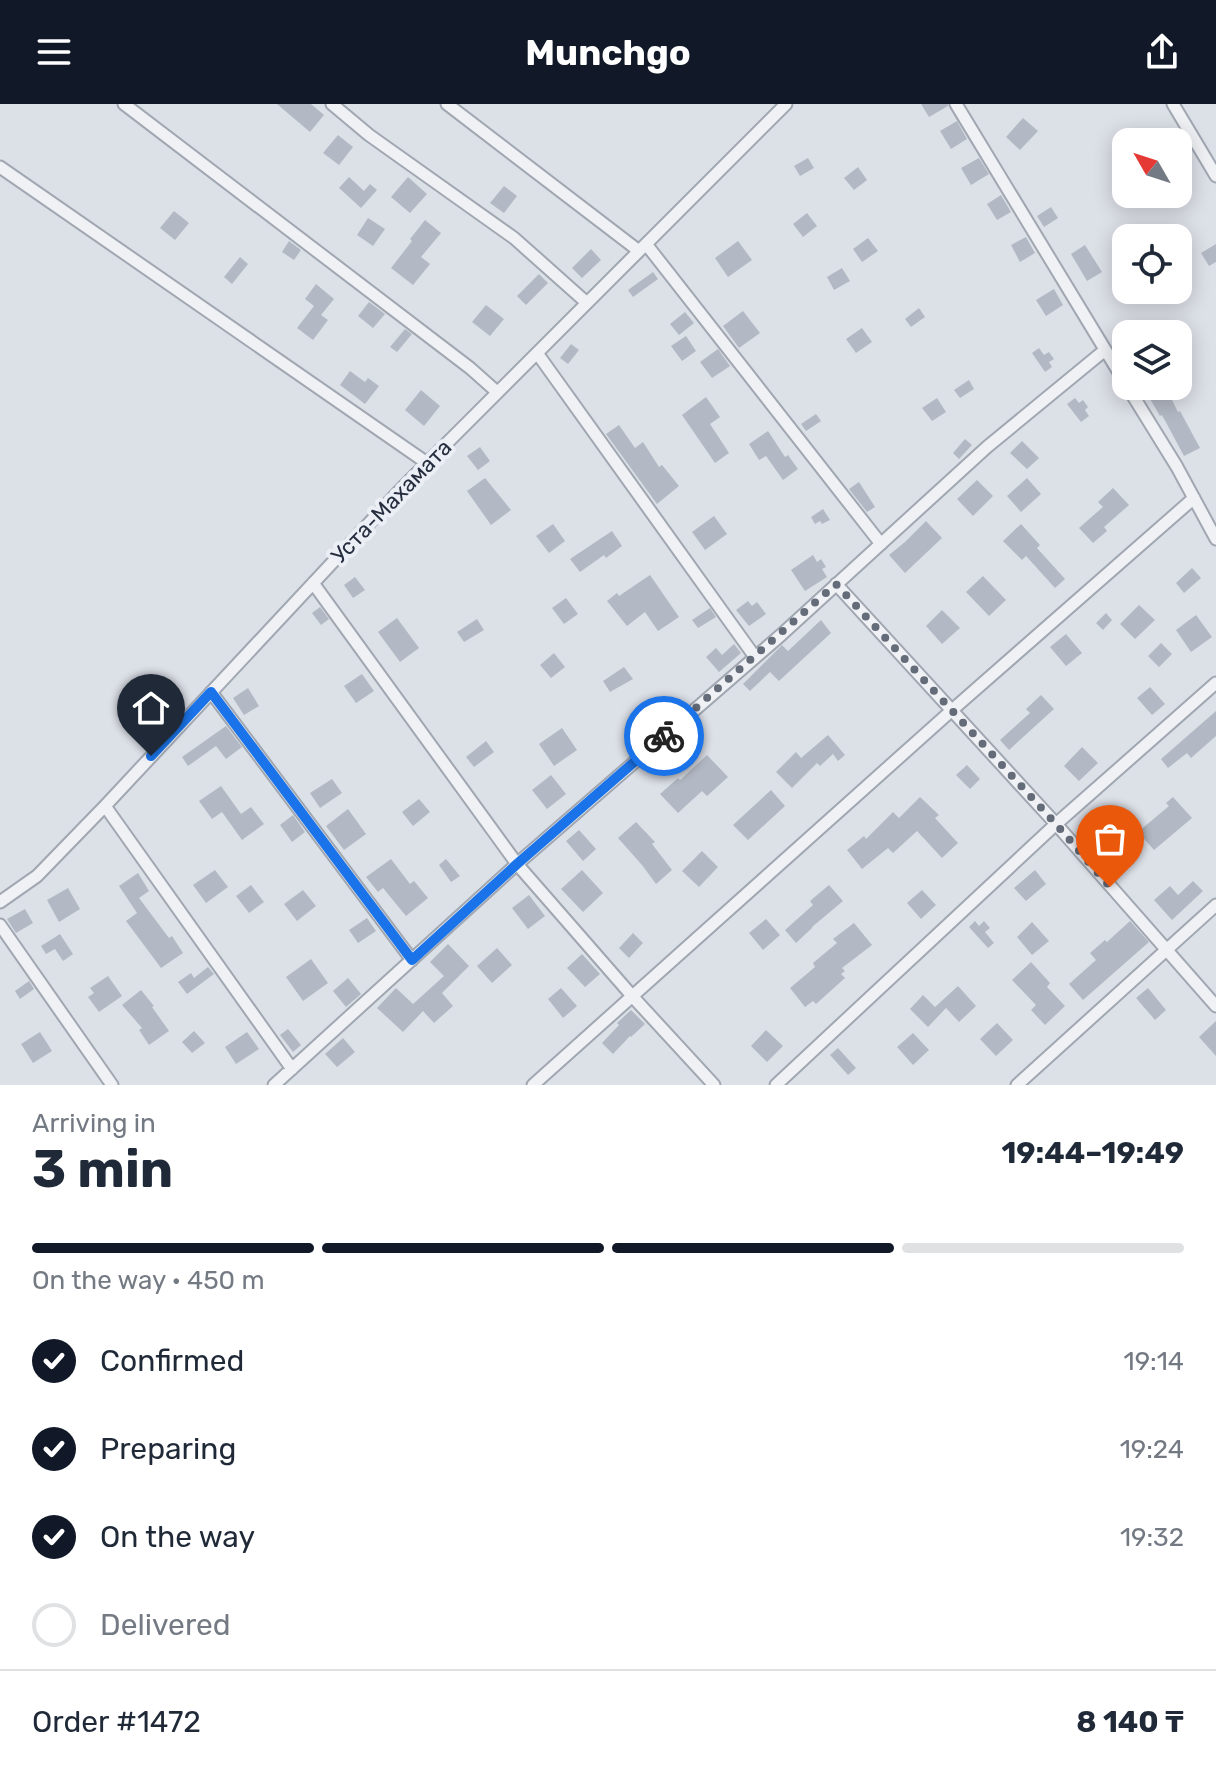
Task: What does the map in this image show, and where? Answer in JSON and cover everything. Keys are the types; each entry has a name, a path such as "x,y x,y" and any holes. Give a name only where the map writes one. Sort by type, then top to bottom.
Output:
{"street":[{"path":"124,104 470,368 497,392"},
{"path":"332,104 369,135 514,238 587,303"},
{"path":"447,104 643,247 881,544"},
{"name":"Уста-Махамата","path":"0,902 37,876 427,463 786,104"},
{"path":"956,104 1112,361"},
{"path":"1173,104 1216,176"},
{"path":"0,167 427,463"},
{"path":"274,1085 517,864 755,657 987,447 1105,350"},
{"path":"537,353 755,657"},
{"path":"1136,400 1216,539"},
{"path":"533,1085 1194,498"},
{"path":"313,583 517,864 714,1085"},
{"path":"836,584 1056,824 1216,1006"},
{"path":"776,1085 1056,824 1216,683"},
{"path":"211,692 412,960"},
{"path":"105,806 292,1069"},
{"path":"1017,1085 1216,905"},
{"path":"0,925 112,1085"}],"building":[{"path":"277,104 311,104 324,115 310,132"},
{"path":"921,104 948,104 948,106 929,117"},
{"path":"1023,118 1038,131 1020,150 1006,137"},
{"path":"957,121 967,139 951,149 940,131"},
{"path":"338,135 353,147 339,165 323,153"},
{"path":"808,158 814,168 800,176 794,166"},
{"path":"979,158 989,174 971,185 961,168"},
{"path":"858,167 867,180 854,190 844,178"},
{"path":"349,177 364,191 370,184 377,190 361,208 339,188"},
{"path":"408,177 427,194 410,213 391,197"},
{"path":"504,186 517,196 504,213 490,203"},
{"path":"1001,195 1011,212 997,220 987,204"},
{"path":"1051,207 1058,218 1044,227 1037,216"},
{"path":"174,211 189,223 175,240 160,228"},
{"path":"807,213 817,226 803,237 793,224"},
{"path":"368,218 385,229 373,246 357,235"},
{"path":"425,220 441,233 421,257 430,264 413,285 391,268"},
{"path":"1026,237 1035,253 1020,262 1011,245"},
{"path":"868,238 878,251 862,262 853,249"},
{"path":"289,241 301,250 294,260 282,252"},
{"path":"738,241 752,260 728,277 715,258"},
{"path":"1216,244 1216,262 1209,266 1201,253"},
{"path":"1085,245 1102,272 1087,281 1071,254"},
{"path":"591,249 601,260 582,278 572,268"},
{"path":"240,257 248,264 232,284 224,277"},
{"path":"842,268 850,281 834,290 827,277"},
{"path":"653,272 658,279 633,297 628,290"},
{"path":"539,274 548,283 526,305 517,296"},
{"path":"316,284 334,299 321,315 328,320 313,340 297,328 314,306 305,299"},
{"path":"1054,289 1063,305 1046,316 1036,300"},
{"path":"369,302 385,314 373,328 358,316"},
{"path":"486,305 504,319 490,336 472,322"},
{"path":"919,308 925,317 911,327 905,319"},
{"path":"743,311 760,333 739,348 723,326"},
{"path":"685,312 694,323 679,335 670,324"},
{"path":"862,328 872,342 856,353 846,339"},
{"path":"405,329 412,334 397,352 390,347"},
{"path":"686,336 696,351 682,361 671,346"},
{"path":"571,344 579,350 568,364 560,358"},
{"path":"1039,348 1044,355 1049,352 1054,359 1049,362 1052,367 1045,372 1032,353"},
{"path":"718,349 730,366 712,378 700,362"},
{"path":"350,371 365,382 368,378 379,386 365,404 340,385"},
{"path":"969,380 974,389 960,398 954,390"},
{"path":"421,390 440,406 424,426 405,410"},
{"path":"706,397 720,417 710,424 729,453 715,463 682,415"},
{"path":"937,398 946,412 932,421 922,408"},
{"path":"1075,398 1079,403 1083,400 1088,407 1085,410 1089,416 1081,422 1067,404"},
{"path":"1151,400 1172,400 1200,448 1184,456"},
{"path":"816,414 821,421 806,431 801,424"},
{"path":"619,425 635,448 643,442 659,467 662,465 679,486 657,504 606,434"},
{"path":"768,431 785,457 788,455 798,469 783,480 766,456 759,460 749,444"},
{"path":"965,439 972,445 959,459 953,453"},
{"path":"1022,441 1039,458 1027,469 1010,453"},
{"path":"480,447 490,461 478,470 467,456"},
{"path":"485,478 511,510 491,525 467,491"},
{"path":"1027,478 1041,494 1021,512 1007,496"},
{"path":"977,480 993,496 973,516 957,499"},
{"path":"859,482 875,507 867,512 849,489"},
{"path":"1113,488 1129,505 1104,527 1107,531 1093,543 1079,528 1103,507 1098,502"},
{"path":"823,509 830,520 815,524 811,517"},
{"path":"714,516 727,534 705,550 692,532"},
{"path":"926,521 942,538 905,573 889,555"},
{"path":"553,524 565,541 549,553 536,536"},
{"path":"1021,524 1040,545 1037,548 1065,579 1055,588 1026,556 1022,560 1003,541"},
{"path":"612,531 622,546 580,572 570,559"},
{"path":"813,555 817,562 821,559 827,577 805,591 791,570"},
{"path":"1192,568 1201,578 1184,593 1176,583"},
{"path":"650,575 679,617 658,631 645,612 627,626 607,601"},
{"path":"983,576 1006,600 989,616 966,592"},
{"path":"355,577 365,590 353,598 344,585"},
{"path":"566,598 578,614 564,624 552,608"},
{"path":"748,601 752,606 757,602 766,614 749,626 736,610"},
{"path":"1139,605 1155,620 1135,639 1120,624"},
{"path":"320,607 329,619 321,625 312,613"},
{"path":"710,608 716,617 698,628 692,620"},
{"path":"942,610 960,628 942,644 926,626"},
{"path":"1106,613 1112,620 1103,630 1096,623"},
{"path":"1196,615 1212,637 1191,652 1176,630"},
{"path":"397,618 419,648 400,662 378,632"},
{"path":"477,619 484,630 464,642 457,632"},
{"path":"821,620 831,633 779,681 770,672 750,691 743,684 782,645 788,651"},
{"path":"1066,634 1082,653 1066,666 1050,647"},
{"path":"1161,643 1172,654 1159,667 1148,656"},
{"path":"734,644 741,653 719,672 706,657 716,648 722,655"},
{"path":"554,653 565,667 551,678 540,665"},
{"path":"624,667 633,679 610,692 603,681"},
{"path":"362,674 374,691 356,703 344,686"},
{"path":"1150,687 1165,704 1152,715 1137,698"},
{"path":"248,688 259,706 244,715 233,698"},
{"path":"1041,695 1054,709 1009,750 1000,740 1030,713 1026,709"},
{"path":"1216,711 1216,736 1191,758 1187,753 1168,768 1161,759"},
{"path":"226,726 242,747 226,759 216,746 188,766 182,757"},
{"path":"562,728 577,750 554,766 539,744"},
{"path":"828,735 845,755 838,761 833,754 820,766 817,763 792,788 776,772 796,752 801,758"},
{"path":"486,741 494,752 474,767 466,757"},
{"path":"1082,747 1098,763 1079,781 1064,766"},
{"path":"707,755 728,777 707,796 702,791 678,813 660,794"},
{"path":"967,765 980,779 970,789 956,775"},
{"path":"551,775 566,794 547,809 532,790"},
{"path":"332,779 342,793 320,808 310,793"},
{"path":"221,786 241,814 251,807 264,824 242,840 222,812 212,819 199,801"},
{"path":"771,790 785,806 748,840 733,825"},
{"path":"920,797 939,815 935,818 958,843 942,858 917,831 893,853 888,848 862,869 847,850 864,836 866,839 893,812 899,818"},
{"path":"1173,797 1192,818 1154,850 1138,832 1169,806 1166,803"},
{"path":"419,799 430,812 413,826 402,812"},
{"path":"348,809 366,834 344,850 326,826"},
{"path":"293,815 305,832 292,842 280,825"},
{"path":"636,822 655,842 652,844 672,870 656,884 618,838"},
{"path":"579,830 596,849 583,861 566,841"},
{"path":"702,851 718,867 699,887 682,871"},
{"path":"391,859 410,884 414,881 428,898 406,916 383,888 378,892 366,877"},
{"path":"446,859 460,876 451,882 439,865"},
{"path":"215,870 228,887 206,903 193,885"},
{"path":"582,870 603,893 583,912 561,889"},
{"path":"1035,870 1046,884 1026,901 1014,888"},
{"path":"138,873 149,891 139,898 183,953 161,968 126,921 137,913 119,886"},
{"path":"1193,881 1203,891 1172,920 1154,900 1170,886 1178,895"},
{"path":"251,885 264,902 249,913 236,896"},
{"path":"829,885 843,901 796,943 785,930 813,905 810,901"},
{"path":"68,888 80,909 59,922 47,900"},
{"path":"303,890 316,906 297,921 284,904"},
{"path":"922,890 936,905 921,919 907,903"},
{"path":"529,895 545,916 528,929 512,908"},
{"path":"25,909 33,923 16,933 7,919"},
{"path":"367,918 376,931 358,943 349,930"},
{"path":"766,919 780,935 763,950 749,933"},
{"path":"975,921 979,926 984,921 990,928 985,932 994,943 988,948 969,927"},
{"path":"1130,921 1149,942 1083,1000 1069,984 1096,960 1090,953"},
{"path":"1032,922 1049,941 1032,955 1017,937"},
{"path":"854,923 872,945 842,968 845,971 841,974 845,978 816,1004 813,1001 805,1007 790,988 837,943 833,939"},
{"path":"633,933 643,943 629,958 619,948"},
{"path":"60,934 73,954 63,961 55,949 46,954 41,946"},
{"path":"448,944 469,966 442,993 453,1006 434,1023 423,1011 403,1032 377,1008 396,988 413,1004 444,976 430,962"},
{"path":"497,948 512,965 492,983 477,966"},
{"path":"582,954 600,974 585,987 567,968"},
{"path":"311,959 328,983 303,1001 286,977"},
{"path":"1031,962 1050,983 1047,987 1065,1006 1045,1025 1031,1010 1036,1005 1012,980"},
{"path":"208,967 214,974 187,994 178,982 191,973 194,978"},
{"path":"108,976 122,996 99,1012 88,997 94,993 90,988"},
{"path":"348,978 361,994 346,1007 333,991"},
{"path":"29,981 34,989 20,999 15,991"},
{"path":"958,986 976,1006 959,1022 946,1008 928,1027 910,1009 923,995 935,1007"},
{"path":"561,988 577,1006 563,1018 548,999"},
{"path":"1148,988 1166,1010 1155,1020 1136,998"},
{"path":"141,990 169,1031 149,1045 139,1030 142,1028 122,1005"},
{"path":"631,1010 645,1024 613,1054 602,1043"},
{"path":"1216,1021 1216,1056 1199,1037"},
{"path":"997,1023 1013,1040 996,1056 980,1039"},
{"path":"288,1029 301,1045 293,1052 280,1035"},
{"path":"766,1030 783,1046 767,1062 751,1046"},
{"path":"194,1031 205,1043 192,1053 182,1042"},
{"path":"40,1032 52,1051 33,1063 21,1044"},
{"path":"247,1032 259,1049 236,1064 225,1047"},
{"path":"913,1033 929,1050 913,1065 897,1047"},
{"path":"343,1038 355,1052 337,1067 325,1054"},
{"path":"838,1048 856,1068 848,1075 830,1055"}],"way so far":[{"path":"664,736 836,584 1110,887"}],"route":[{"path":"151,756 211,692 412,960 664,736"}]}
